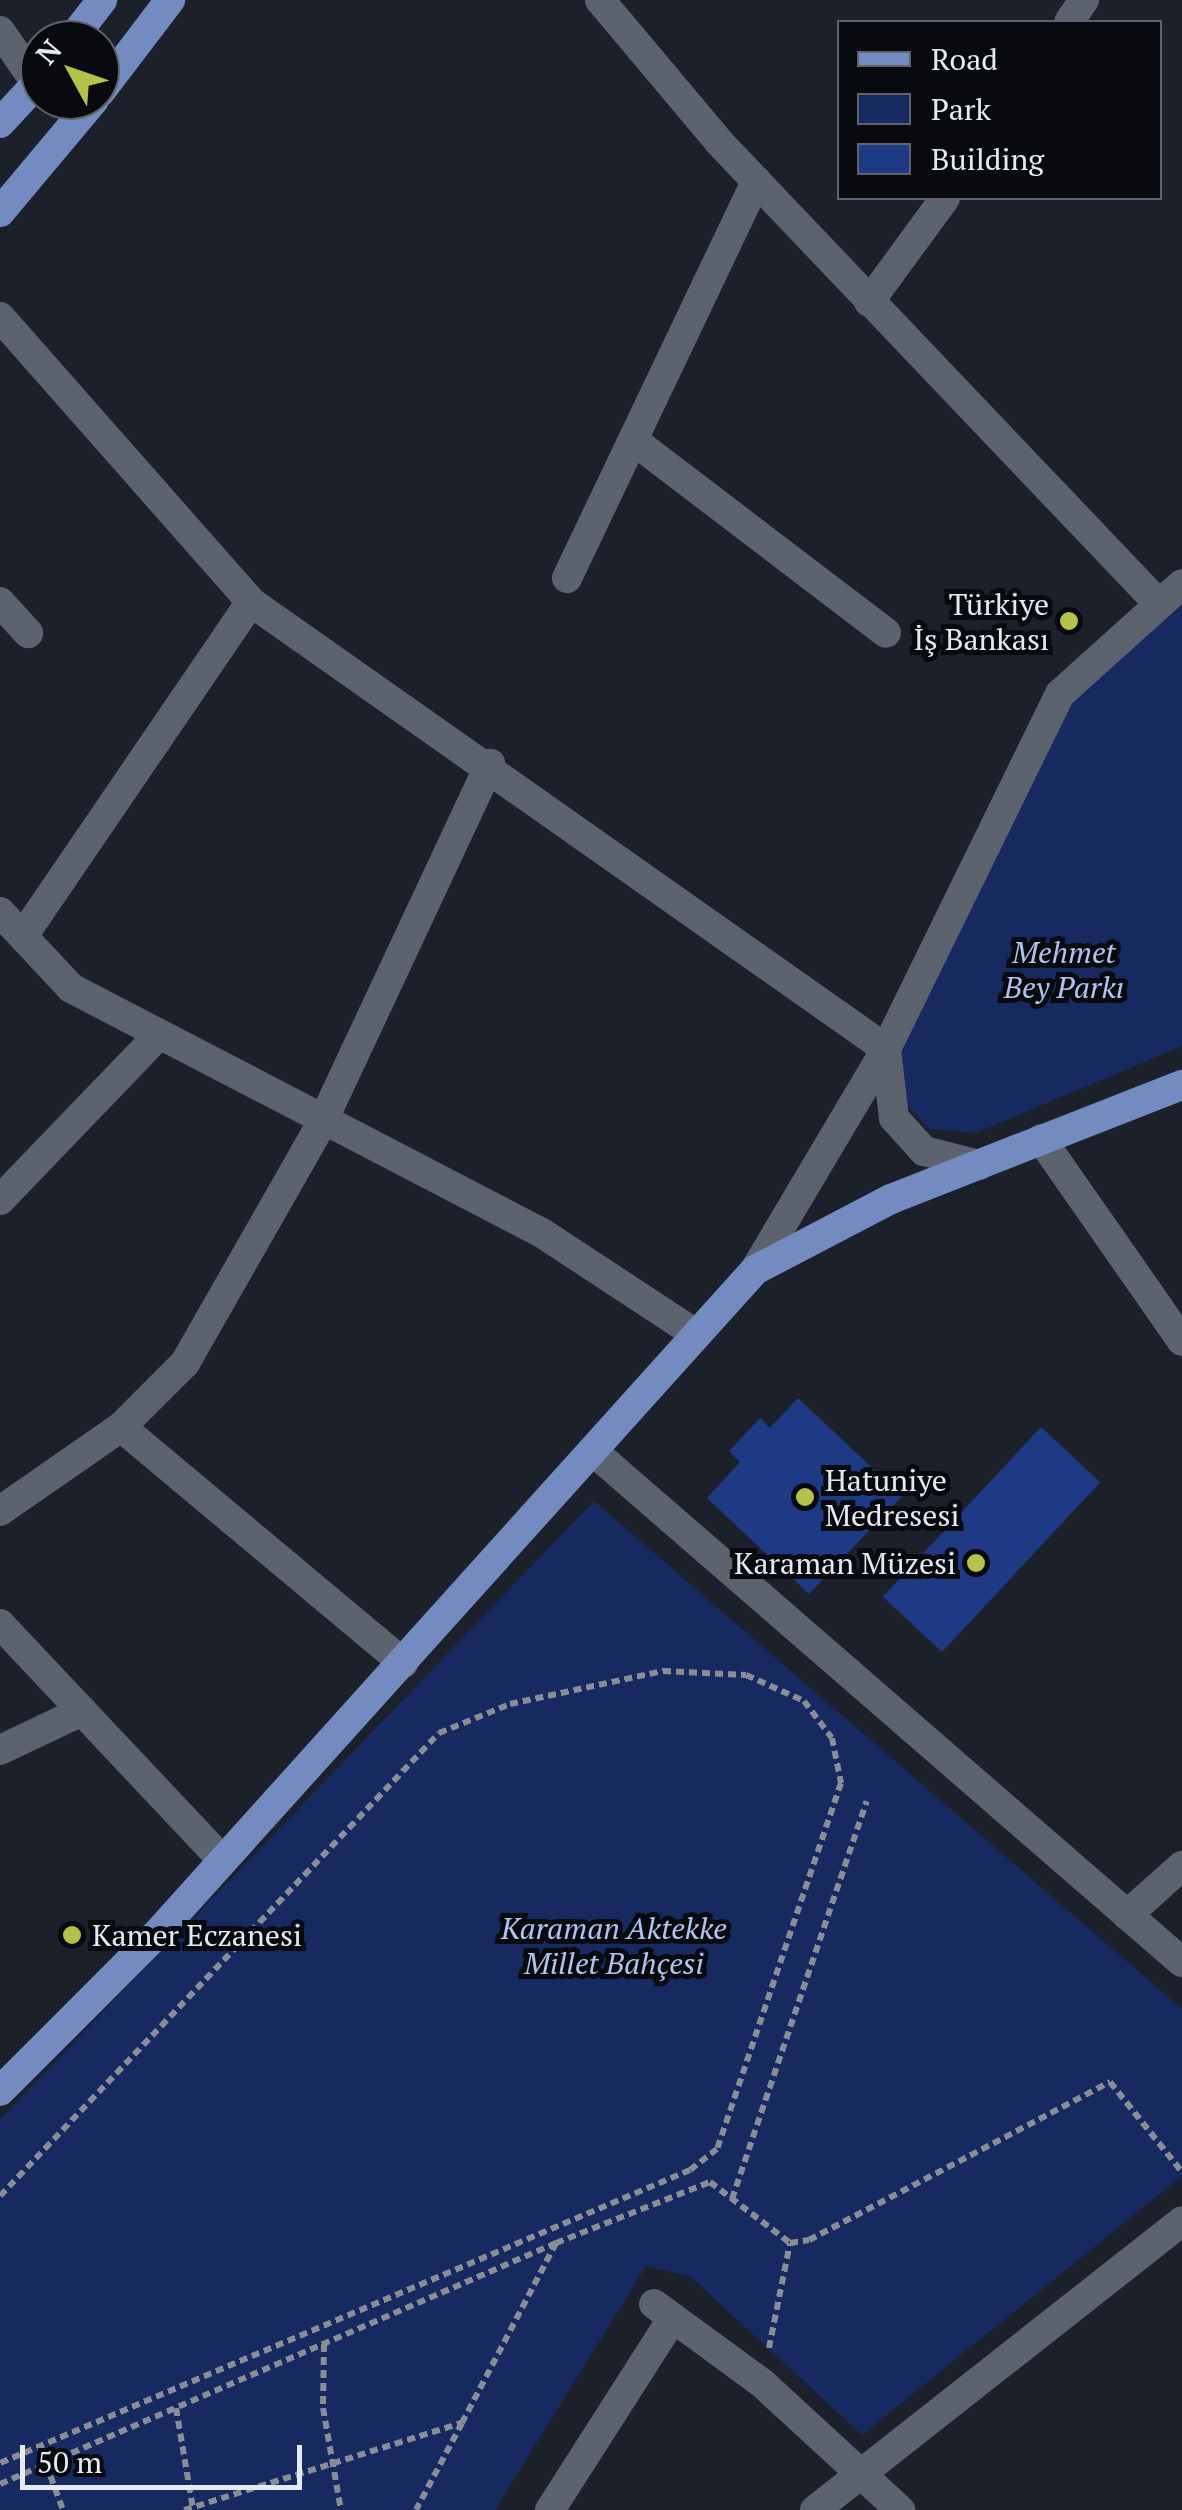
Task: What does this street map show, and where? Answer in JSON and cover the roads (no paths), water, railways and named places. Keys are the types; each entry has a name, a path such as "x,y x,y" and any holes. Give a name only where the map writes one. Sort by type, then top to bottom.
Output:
{"main road":[{"path":"86,20 102,0"},
{"path":"120,66 170,0"},
{"path":"0,122 20,101"},
{"path":"0,212 77,120"},
{"path":"0,2091 223,1861 594,1452 694,1333 756,1270 978,1165 1182,1084"}],"street":[{"path":"600,0 756,182 869,302 1171,594 1060,694 886,1049 756,1270"},
{"path":"0,31 20,58"},
{"path":"567,578 756,182"},
{"path":"869,302 944,200"},
{"path":"0,317 251,602 490,764 886,1049 894,1118 924,1150 978,1165"},
{"path":"633,440 886,632"},
{"path":"0,602 28,632"},
{"path":"251,602 8,921 71,988 321,1125 542,1233 694,1333"},
{"path":"0,1511 122,1427 185,1363 321,1125 490,764"},
{"path":"0,1200 158,1036"},
{"path":"1041,1139 1182,1341"},
{"path":"122,1427 403,1663"},
{"path":"594,1452 1182,1962"},
{"path":"0,1624 223,1861"},
{"path":"0,1750 82,1711"},
{"path":"1127,1915 1182,1866"},
{"path":"814,2510 1182,2221"},
{"path":"550,2510 663,2311 762,2384 900,2510"}],"place":[{"name":"Türkiye İş Bankası","path":"1069,621"},
{"name":"Hatuniye Medresesi","path":"805,1497"},
{"name":"Karaman Müzesi","path":"976,1563"},
{"name":"Kamer Eczanesi","path":"72,1935"}],"park label":[{"name":"Mehmet Bey Parkı","path":"1064,969"},
{"name":"Karaman Aktekke Millet Bahçesi","path":"614,1945"}]}
